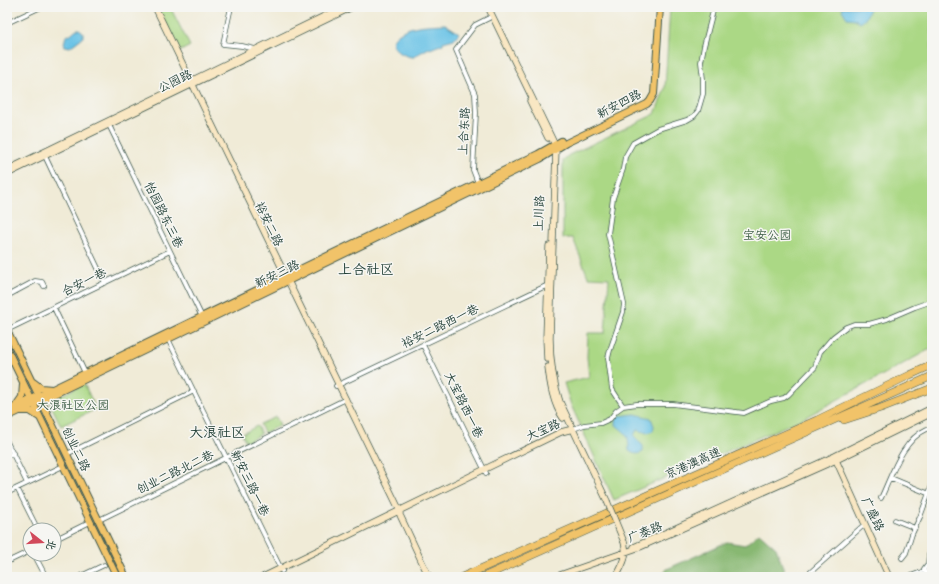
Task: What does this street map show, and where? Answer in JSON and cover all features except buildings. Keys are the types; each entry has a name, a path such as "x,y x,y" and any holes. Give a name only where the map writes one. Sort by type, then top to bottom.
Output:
{"highway":[{"name":"京港澳高速","path":"462,577 817,420 932,364"},
{"name":"京港澳高速","path":"483,577 932,376"},
{"path":"819,427 862,414 932,388"}],"main road":[{"name":"裕安二路","path":"152,7 286,279 428,575"},
{"name":"裕安二路","path":"156,7 190,83"},
{"name":"公园路","path":"190,83 255,49 343,7"},
{"name":"公园路","path":"7,170 44,154 352,7"},
{"name":"上川路","path":"484,7 491,16"},
{"name":"上川路","path":"488,7 554,147 550,284 551,364 560,402 606,500 624,542 626,551"},
{"name":"新安四路","path":"554,147 644,101 649,96 656,7"},
{"name":"新安四路","path":"554,147 566,143 650,102 654,94 660,7"},
{"name":"新安三路","path":"7,417 16,410 40,398 168,339 477,180 554,147"},
{"name":"新安三路","path":"53,392 85,374 202,317 540,159 554,147"},
{"name":"公园路","path":"7,174 44,154"},
{"name":"创业二路","path":"7,330 126,577"},
{"name":"创业二路","path":"7,349 117,577"},
{"path":"31,379 41,388 53,392 47,405 47,414"},
{"path":"23,383 22,397 16,410 30,411 40,418"},
{"name":"广泰路","path":"835,458 932,408"},
{"name":"新安三路","path":"7,411 16,410"},
{"name":"广泰路","path":"554,577 626,551 638,544 835,458 932,413"},
{"name":"大宝路","path":"263,577 281,570 399,513 561,432 573,429"},
{"name":"广盛路","path":"835,458 890,577"},
{"path":"616,577 625,558 626,551"},
{"name":"大宝路","path":"271,577 281,570"}],"street":[{"path":"7,24 41,7"},
{"path":"231,7 223,44 255,49"},
{"path":"623,406 612,389 608,366 610,350 624,312 624,304 608,234 613,198 623,169 625,157 633,143 658,128 687,120 694,116 698,111 703,94 701,62 714,7"},
{"name":"上合东路","path":"477,180 474,172 473,160 476,113 475,94 456,50 475,25 491,16"},
{"name":"怡园路东三巷","path":"108,123 202,317"},
{"path":"44,154 105,283"},
{"name":"合安一巷","path":"7,330 170,251"},
{"path":"7,296 35,281 40,281 44,286"},
{"name":"裕安二路西一巷","path":"337,386 550,284"},
{"path":"573,429 584,425 601,423 610,419 616,411 623,406 646,403 673,404 744,413 770,401 784,398 794,390 815,366 820,352 846,327 854,324 869,324 887,320 932,301"},
{"path":"54,308 85,374"},
{"name":"新安三路一巷","path":"168,339 281,570"},
{"name":"大宝路西一巷","path":"423,346 485,471"},
{"path":"67,454 194,391"},
{"name":"创业二路北二巷","path":"99,520 344,400"},
{"path":"881,498 897,463 909,444 918,434 927,429"},
{"path":"7,442 27,483"},
{"path":"7,456 13,453"},
{"path":"7,493 63,466"},
{"path":"891,478 930,494"},
{"path":"902,558 906,553 930,494 932,485"},
{"path":"17,488 34,522"},
{"path":"895,520 915,528"},
{"path":"62,536 90,522"},
{"path":"805,577 865,524"},
{"path":"909,576 924,571 924,567 930,565 929,554 932,545"},
{"path":"7,562 22,555"},
{"path":"38,562 46,577"},
{"path":"79,577 104,565"},
{"path":"924,571 926,574 931,575"}],"green space":[{"path":"157,7 170,7 190,46 179,52"},
{"name":"宝安公园","path":"670,7 932,7 932,348 802,419 614,500 571,405 564,383 589,377 587,357 588,333 605,333 609,278 588,277 573,238 563,238 563,160 569,155 655,114 665,88"},
{"name":"大浪社区公园","path":"84,384 96,409 61,426 49,401"},
{"path":"276,417 280,425 264,433 260,424"},
{"path":"257,426 261,434 246,442 242,434"},
{"path":"759,533 776,548 784,570 781,577 659,577 667,569 727,542 745,545"}],"water":[{"path":"843,7 869,7 869,11 865,19 860,23 855,19 847,18 842,10"},
{"path":"445,24 459,33 454,39 443,42 443,44 430,49 429,48 414,57 401,53 394,47 394,39 402,31 420,26"},
{"path":"79,29 83,32 83,37 70,47 65,46 64,43 66,36"},
{"path":"635,414 651,418 654,426 653,431 647,433 638,430 636,431 634,436 643,446 643,452 637,454 629,451 627,436 616,425 616,420 619,416"}],"district":[{"name":"上合社区","path":"366,269"},
{"name":"大浪社区","path":"217,432"}]}
